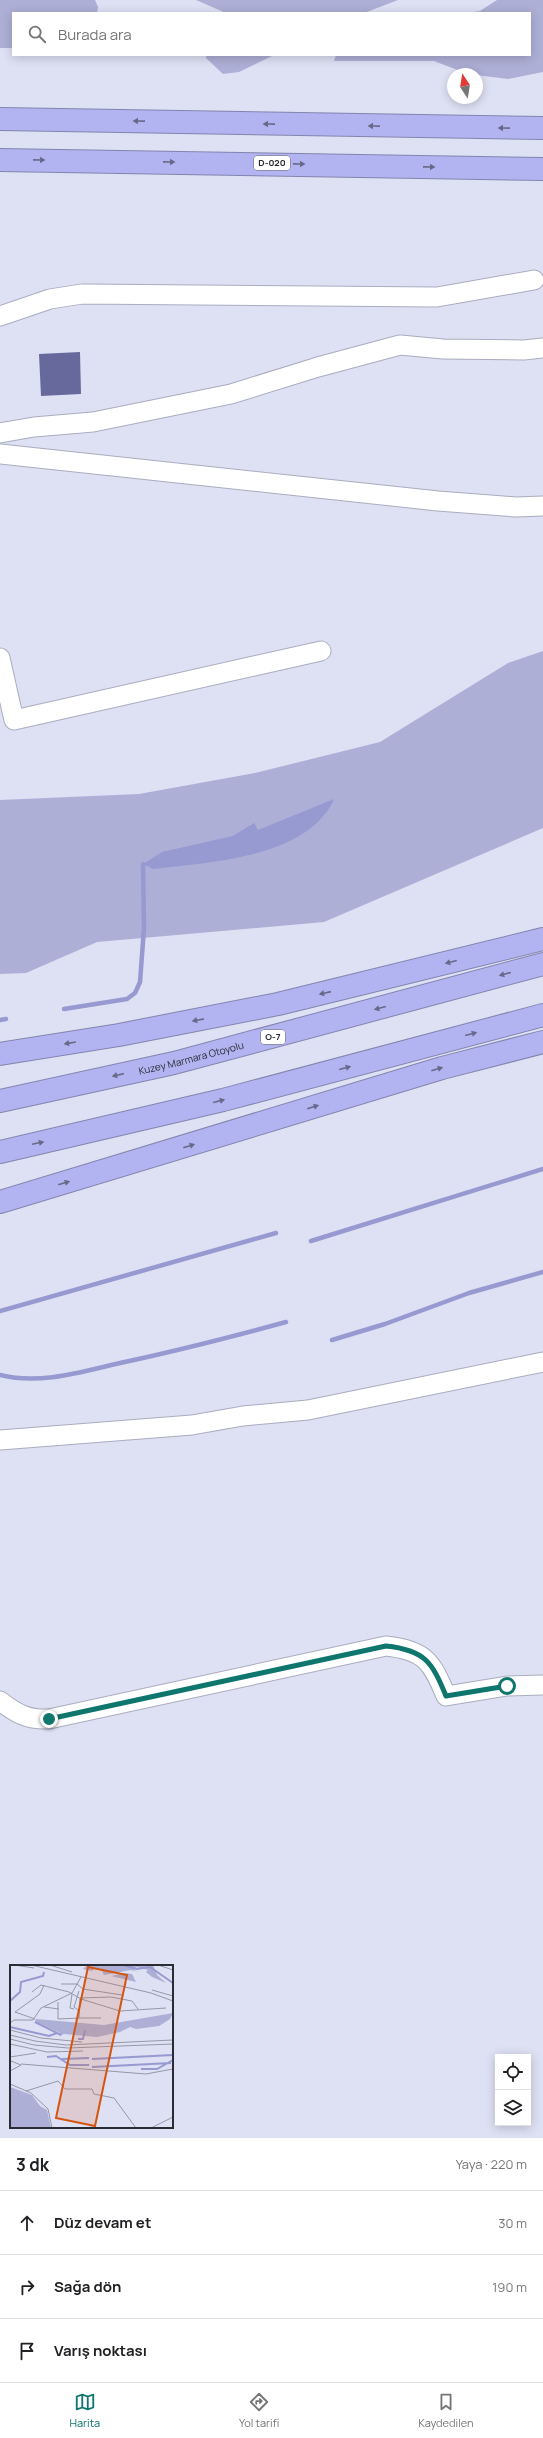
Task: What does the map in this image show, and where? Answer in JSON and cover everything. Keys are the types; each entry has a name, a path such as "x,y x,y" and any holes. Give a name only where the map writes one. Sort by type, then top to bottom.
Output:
{"highway":[{"path":"0,119 543,128"},
{"name":"D-020","path":"0,160 543,169"},
{"path":"0,1054 119,1035 278,1004 543,939"},
{"name":"Kuzey Marmara Otoyolu","path":"0,1101 174,1063 543,964"},
{"path":"0,1152 223,1100 543,1015"},
{"path":"0,1202 434,1070 543,1042"},
{"path":"0,1209 41,1190"}],"street":[{"path":"0,316 50,299 82,294 437,298 534,280"},
{"path":"0,433 34,427 93,422 231,394 318,367 400,345 443,349 524,350 543,348"},
{"path":"0,454 438,501 516,507 543,506"},
{"path":"0,658 7,725 320,651"},
{"path":"0,1440 192,1426 243,1416 308,1410 543,1362"},
{"path":"0,1700 15,1713 27,1718 49,1719 386,1646 413,1650 425,1658 435,1668 446,1696 507,1686 543,1685"}],"shaded area":[{"path":"0,0 95,0 98,7 97,12 12,12 12,48 0,48"},
{"path":"196,0 398,0 367,12 224,12"},
{"path":"497,0 543,0 543,72 508,79 483,76 483,68 452,68 434,61 334,61 336,56 531,56 531,12 474,12 480,11"},
{"path":"206,56 272,56 239,72 223,74 206,58"},
{"path":"543,651 543,828 324,922 97,942 26,973 0,974 0,800 139,794 255,773 380,742 508,663"},
{"path":"334,799 321,819 303,834 280,845 255,854 153,869 143,864 162,852 233,836 254,823 258,830"}],"building":[{"path":"80,352 81,394 41,396 39,354"}],"waterway":[{"path":"64,1009 127,999 135,993 140,982 144,928 143,864"},
{"path":"0,1020 6,1019"},
{"path":"311,1241 543,1169"},
{"path":"0,1311 276,1233"},
{"path":"332,1340 385,1324 469,1293 543,1272"},
{"path":"0,1375 30,1379 60,1376 183,1349 286,1322"}],"route":[{"path":"49,1719 309,1661 386,1646 402,1647 413,1650 425,1658 435,1668 446,1696 507,1686"}]}
